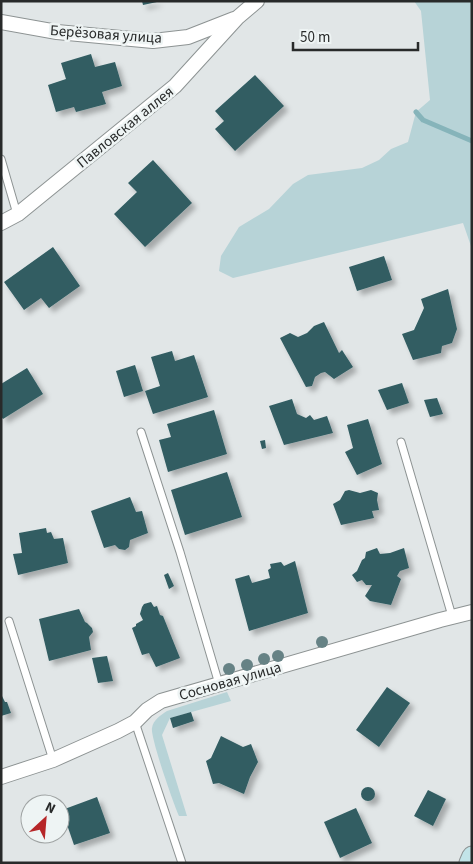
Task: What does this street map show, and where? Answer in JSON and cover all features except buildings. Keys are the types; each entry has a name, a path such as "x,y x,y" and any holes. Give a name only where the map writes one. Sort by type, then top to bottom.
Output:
{"main road":[{"path":"469,863 472,856"}],"street":[{"path":"237,18 257,1"},
{"name":"Берёзовая улица","path":"1,22 57,32 153,41 188,37 237,18"},
{"name":"Павловская аллея","path":"1,223 18,214 175,86 237,18"},
{"name":"Сосновая улица","path":"1,777 53,760 135,722 147,710 161,701 452,616 472,612"}],"lane":[{"path":"1,159 18,214"},
{"path":"141,432 180,552 219,684"},
{"path":"401,442 452,616"},
{"path":"9,621 53,760"},
{"path":"135,722 182,863"}],"shaded area":[{"path":"414,1 472,1 472,249 463,223 233,278 219,271 221,256 239,227 269,209 293,184 308,175 362,168 379,160 391,149 408,142 416,112 430,100 421,11"},
{"path":"227,692 231,701 170,718 162,735 187,816 179,816 158,757 152,734 153,725 167,711"}],"waterway":[{"path":"416,112 423,120 472,141"}]}
